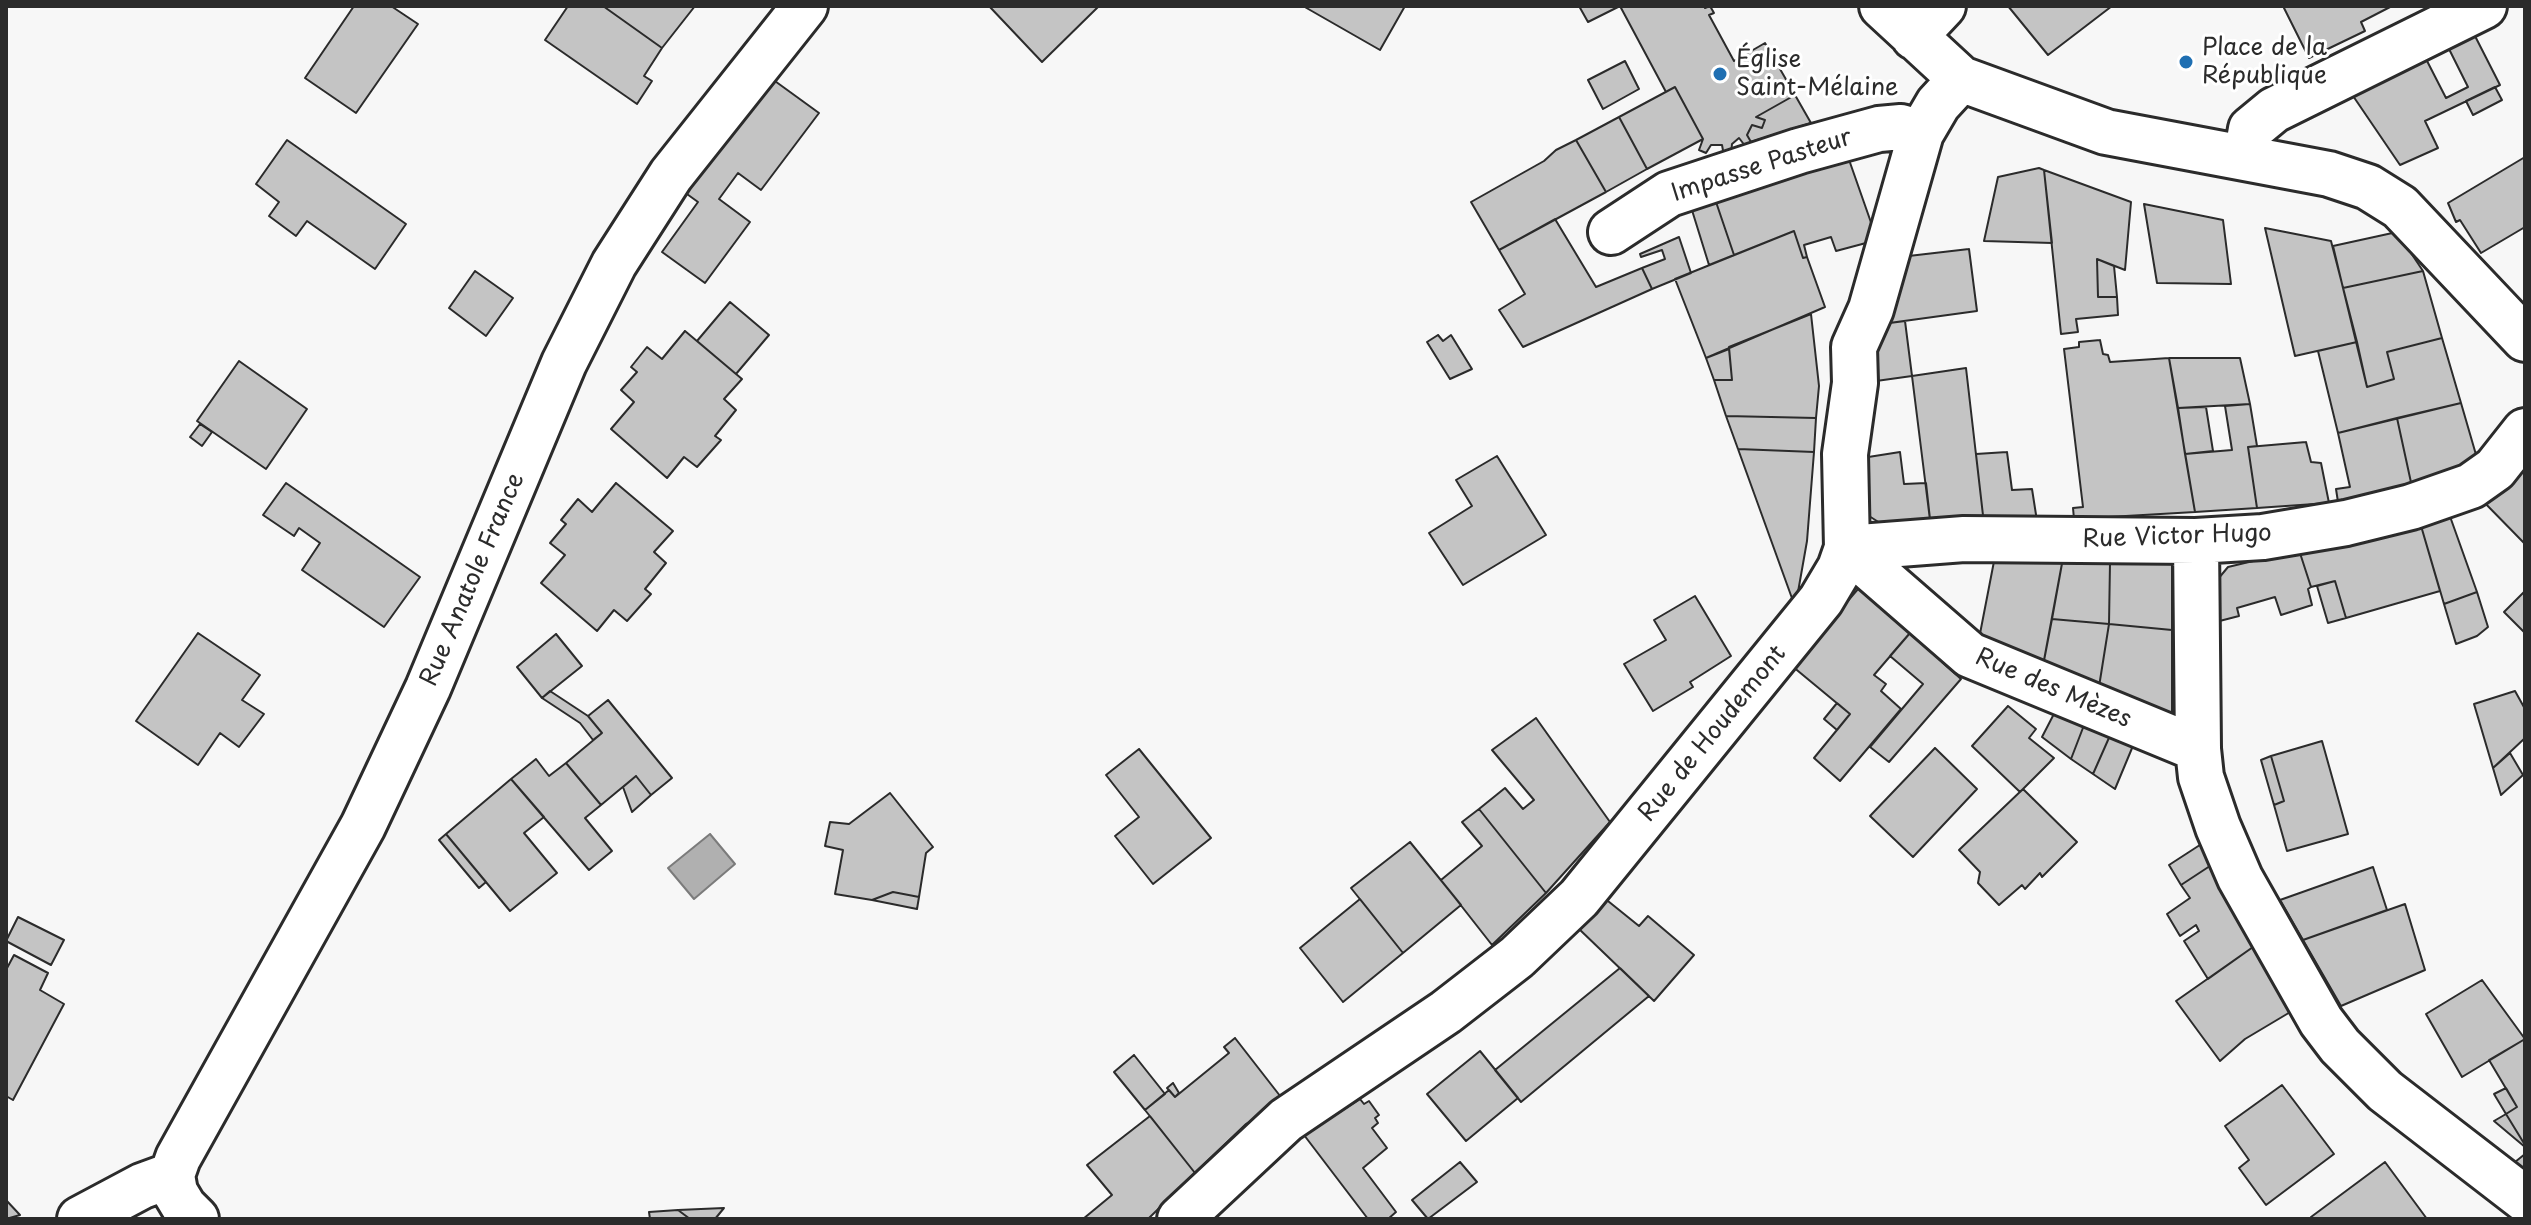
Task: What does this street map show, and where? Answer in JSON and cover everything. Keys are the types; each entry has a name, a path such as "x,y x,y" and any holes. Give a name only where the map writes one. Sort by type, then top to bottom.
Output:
{"street":[{"name":"Rue Anatole France","path":"172,1175 178,1158 363,826 428,688 564,363 614,264 671,175 805,6"},
{"path":"1882,6 1929,21 1961,79 2106,132 2329,174 2368,187 2400,207 2525,339"},
{"path":"2246,158 2251,129 2274,110 2484,6"},
{"name":"Rue de Houdemont","path":"1180,1219 1286,1120 1446,1012 1517,957 1579,898 1812,612 1840,568 1847,548 1845,454 1855,383 1854,347 1871,309 1921,133 1938,104 1961,79"},
{"name":"Impasse Pasteur","path":"1611,232 1669,194 1799,151 1879,129 1901,127 1921,133"},
{"name":"Rue Victor Hugo","path":"1847,548 1964,539 2196,541 2263,537 2346,523 2411,507 2471,486 2495,469 2525,431"},
{"path":"2196,541 2198,749 2205,790 2240,878 2321,1021 2340,1046 2385,1091 2525,1199"},
{"name":"Rue des Mèzes","path":"1847,548 1970,655 2198,749"},
{"path":"80,1219 142,1186 172,1175 175,1192 196,1219"}],"shaded area":[{"path":"710,834 735,864 694,899 668,868"}],"building":[{"path":"354,6 391,6 418,24 356,113 305,78"},
{"path":"568,6 603,6 662,48 644,76 652,81 637,104 545,40"},
{"path":"603,6 695,6 662,48"},
{"path":"989,6 1099,6 1042,62"},
{"path":"1303,6 1405,6 1380,50"},
{"path":"1579,6 1620,6 1588,22"},
{"name":"Église Saint-Mélaine","path":"1620,6 1710,6 1714,13 1709,15 1734,61 1765,43 1795,95 1756,117 1765,120 1762,128 1752,125 1747,135 1751,142 1746,147 1739,138 1732,144 1731,154 1724,156 1722,145 1711,145 1706,153 1699,150 1703,139 1675,87 1666,92"},
{"path":"2008,6 2112,6 2048,55"},
{"path":"2283,6 2392,6 2361,22 2365,31 2309,58"},
{"path":"2475,36 2500,85 2425,121 2438,148 2400,165 2349,90 2425,57 2446,98 2468,87 2448,47"},
{"path":"1625,61 1639,89 1603,109 1588,80"},
{"path":"768,76 819,113 761,190 738,173 719,199 750,222 705,283 662,252 698,202 680,189"},
{"path":"1675,87 1703,139 1647,169 1619,117"},
{"path":"2495,87 2502,100 2473,115 2466,101"},
{"path":"1795,95 1811,123 1751,142 1747,135 1752,125 1762,128 1765,120 1756,117"},
{"path":"1619,117 1647,169 1606,192 1576,140"},
{"path":"287,140 406,224 375,269 307,221 296,236 269,216 279,202 256,184"},
{"path":"1576,140 1606,192 1499,250 1471,202"},
{"path":"1847,154 1874,231 1866,243 1836,251 1831,237 1804,245 1807,257 1803,258 1794,231 1734,255 1715,199"},
{"path":"2525,157 2525,227 2481,253 2460,220 2456,222 2448,203"},
{"path":"2039,168 2044,170 2052,243 1984,241 1998,177"},
{"path":"2044,170 2131,202 2125,270 2097,259 2098,297 2117,297 2118,315 2076,319 2078,332 2061,334"},
{"path":"1715,199 1734,255 1709,265 1691,207"},
{"path":"2144,204 2223,220 2231,284 2157,283"},
{"path":"1555,219 1596,287 1642,268 1652,289 1523,347 1499,310 1525,294 1499,250"},
{"path":"2265,228 2331,241 2357,342 2295,356"},
{"path":"1794,231 1825,307 1706,358 1675,279"},
{"path":"2397,232 2423,271 2343,288 2333,246"},
{"path":"1679,237 1691,273 1652,289 1642,268 1665,259 1662,250 1641,257 1640,254"},
{"path":"1969,249 1977,311 1882,324 1900,257"},
{"path":"2097,259 2114,266 2117,297 2098,297"},
{"path":"475,271 513,298 486,336 449,308"},
{"path":"2423,271 2442,338 2387,352 2394,379 2367,387 2343,288"},
{"path":"730,302 769,335 736,374 697,341"},
{"path":"1811,314 1819,386 1816,418 1726,416 1714,380 1732,380 1729,347"},
{"path":"1905,321 1912,376 1869,382 1882,324"},
{"path":"685,331 742,379 724,399 736,410 715,436 721,440 697,467 684,457 667,478 611,429 634,402 621,390 637,372 631,367 647,347 662,359"},
{"path":"1438,335 1443,341 1451,335 1472,369 1450,379 1427,342"},
{"path":"2442,338 2461,403 2338,433 2318,351 2357,342 2367,387 2394,379 2387,352"},
{"path":"2100,340 2103,354 2108,355 2110,362 2169,358 2195,512 2074,519 2073,508 2083,507 2064,349 2079,347 2079,342"},
{"path":"1729,349 1732,380 1714,380 1706,358"},
{"path":"2169,358 2240,358 2250,404 2178,408"},
{"path":"239,361 307,409 266,469 197,421"},
{"path":"1966,368 1984,524 1931,528 1912,376"},
{"path":"2461,403 2479,465 2412,487 2397,418"},
{"path":"2250,404 2257,446 2248,447 2257,508 2195,512 2185,454 2232,450 2225,406"},
{"path":"2206,407 2213,451 2185,454 2178,408"},
{"path":"1726,416 1816,418 1814,452 1738,449"},
{"path":"2397,418 2412,487 2361,501 2338,502 2336,489 2350,487 2338,433"},
{"path":"200,424 212,432 202,446 190,437"},
{"path":"2306,442 2311,462 2321,463 2329,503 2257,508 2248,447"},
{"path":"1738,449 1814,452 1807,541 1798,592 1793,601"},
{"path":"1900,452 1904,484 1926,483 1931,528 1891,530 1869,516 1862,458"},
{"path":"2007,452 2012,490 2032,489 2037,521 1984,524 1976,454"},
{"path":"1497,456 1546,535 1463,585 1429,533 1472,506 1456,480"},
{"path":"2525,462 2525,544 2478,496"},
{"path":"286,483 420,577 384,627 302,570 320,543 299,528 294,536 263,515"},
{"path":"616,483 673,531 654,552 666,563 645,589 651,594 627,621 614,610 597,631 541,583 565,555 550,543 566,524 561,520 578,499 592,512"},
{"path":"2447,508 2477,592 2444,604 2419,519"},
{"path":"2419,519 2440,591 2346,618 2335,581 2311,587 2299,550"},
{"path":"2299,550 2311,587 2308,589 2312,605 2281,615 2275,597 2237,608 2239,616 2204,625 2208,591 2228,567"},
{"path":"1996,551 2063,558 2042,671 1978,644"},
{"path":"2063,558 2110,563 2109,624 2052,619"},
{"path":"2110,563 2172,564 2172,630 2109,624"},
{"path":"2335,581 2346,618 2328,623 2317,586"},
{"path":"1858,589 1877,591 1916,626 1874,675 1886,684 1881,691 1901,709 1840,781 1814,758 1850,714 1792,666"},
{"path":"2525,591 2525,633 2504,612"},
{"path":"2477,592 2488,627 2477,636 2456,644 2444,604"},
{"path":"1695,596 1731,656 1690,682 1693,687 1653,711 1624,664 1666,640 1654,620"},
{"path":"2052,619 2109,624 2098,693 2042,671"},
{"path":"2109,624 2172,630 2172,728 2098,693"},
{"path":"1916,626 1948,654 1942,662 1961,679 1889,762 1870,747 1923,684 1890,656"},
{"path":"198,633 260,675 242,700 264,714 239,747 220,733 198,765 136,721"},
{"path":"556,634 582,666 542,698 517,667"},
{"path":"550,691 588,716 602,733 593,740 580,723 542,698"},
{"path":"2515,691 2525,709 2525,738 2493,768 2474,704"},
{"path":"608,700 672,778 651,795 636,776 601,805 566,763 602,733 588,716"},
{"path":"1837,703 1850,714 1837,730 1824,719"},
{"path":"2008,706 2036,729 2029,738 2054,758 2020,792 1972,746"},
{"path":"2057,708 2086,720 2071,759 2042,737"},
{"path":"1536,718 1610,822 1546,893 1479,809 1505,788 1523,809 1534,800 1492,750"},
{"path":"2086,720 2112,731 2093,774 2071,759"},
{"path":"2112,731 2135,741 2115,789 2093,774"},
{"path":"2322,741 2348,834 2287,851 2274,805 2284,801 2271,756"},
{"path":"1935,748 1977,789 1913,857 1870,816"},
{"path":"1139,749 1211,838 1153,884 1115,836 1139,817 1106,775"},
{"path":"2510,753 2523,775 2501,795 2493,768"},
{"path":"2271,756 2284,801 2274,805 2261,760"},
{"path":"536,759 549,776 566,763 601,805 585,818 612,851 589,870 511,779"},
{"path":"636,776 651,795 632,812 623,787"},
{"path":"511,779 544,817 524,833 557,873 510,911 446,834"},
{"path":"2023,789 2077,842 2042,877 2040,873 2025,889 2022,885 1999,905 1978,883 1980,872 1959,850"},
{"path":"890,793 933,847 926,853 919,897 893,892 872,900 835,894 843,850 825,846 830,822 849,824"},
{"path":"1479,809 1546,893 1492,945 1441,880 1482,846 1462,822"},
{"path":"446,834 486,882 479,888 439,840"},
{"path":"2206,841 2216,862 2181,885 2169,865"},
{"path":"1410,842 1461,905 1403,953 1351,888"},
{"path":"2216,862 2253,947 2208,979 2184,941 2199,931 2196,925 2180,936 2167,914 2190,898 2181,885"},
{"path":"2373,867 2387,910 2303,940 2280,900"},
{"path":"893,892 919,897 917,909 872,900"},
{"path":"1603,897 1639,926 1648,916 1694,955 1654,1001 1578,928"},
{"path":"1360,899 1403,953 1343,1002 1300,948"},
{"path":"2405,904 2425,970 2341,1006 2303,940"},
{"path":"18,917 64,940 51,965 6,941"},
{"path":"2253,947 2292,1011 2245,1039 2220,1061 2176,1001"},
{"path":"14,955 48,973 40,990 64,1004 13,1100 6,1096 6,970"},
{"path":"1620,968 1649,996 1521,1102 1495,1070"},
{"path":"2482,980 2525,1039 2462,1077 2426,1014"},
{"path":"1235,1038 1284,1101 1246,1124 1195,1173 1145,1110 1169,1090 1175,1097 1229,1053 1224,1047"},
{"path":"2525,1039 2525,1145 2506,1114 2517,1107 2489,1060"},
{"path":"1480,1051 1518,1098 1466,1141 1427,1094"},
{"path":"1134,1055 1165,1094 1145,1110 1114,1072"},
{"path":"1173,1083 1179,1093 1175,1097 1167,1088"},
{"path":"2282,1085 2334,1154 2266,1205 2239,1168 2249,1160 2225,1126"},
{"path":"2506,1088 2517,1107 2506,1114 2494,1094"},
{"path":"1360,1099 1364,1104 1369,1101 1379,1115 1375,1118 1378,1123 1372,1128 1387,1148 1363,1168 1396,1212 1388,1219 1368,1219 1304,1135"},
{"path":"2506,1114 2525,1145 2525,1147 2494,1121"},
{"path":"1150,1116 1195,1173 1148,1219 1083,1219 1112,1195 1087,1165"},
{"path":"2525,1154 2525,1178 2510,1166"},
{"path":"1460,1162 1477,1182 1428,1219 1412,1200"},
{"path":"2385,1162 2427,1219 2312,1219 2311,1217"},
{"path":"6,1200 20,1215 6,1219"},
{"path":"724,1208 715,1219 690,1219 678,1210"},
{"path":"678,1210 690,1219 650,1219 649,1212"}],"place":[{"name":"Place de la République","path":"2186,62"},
{"name":"Église Saint-Mélaine","path":"1720,74"}]}
